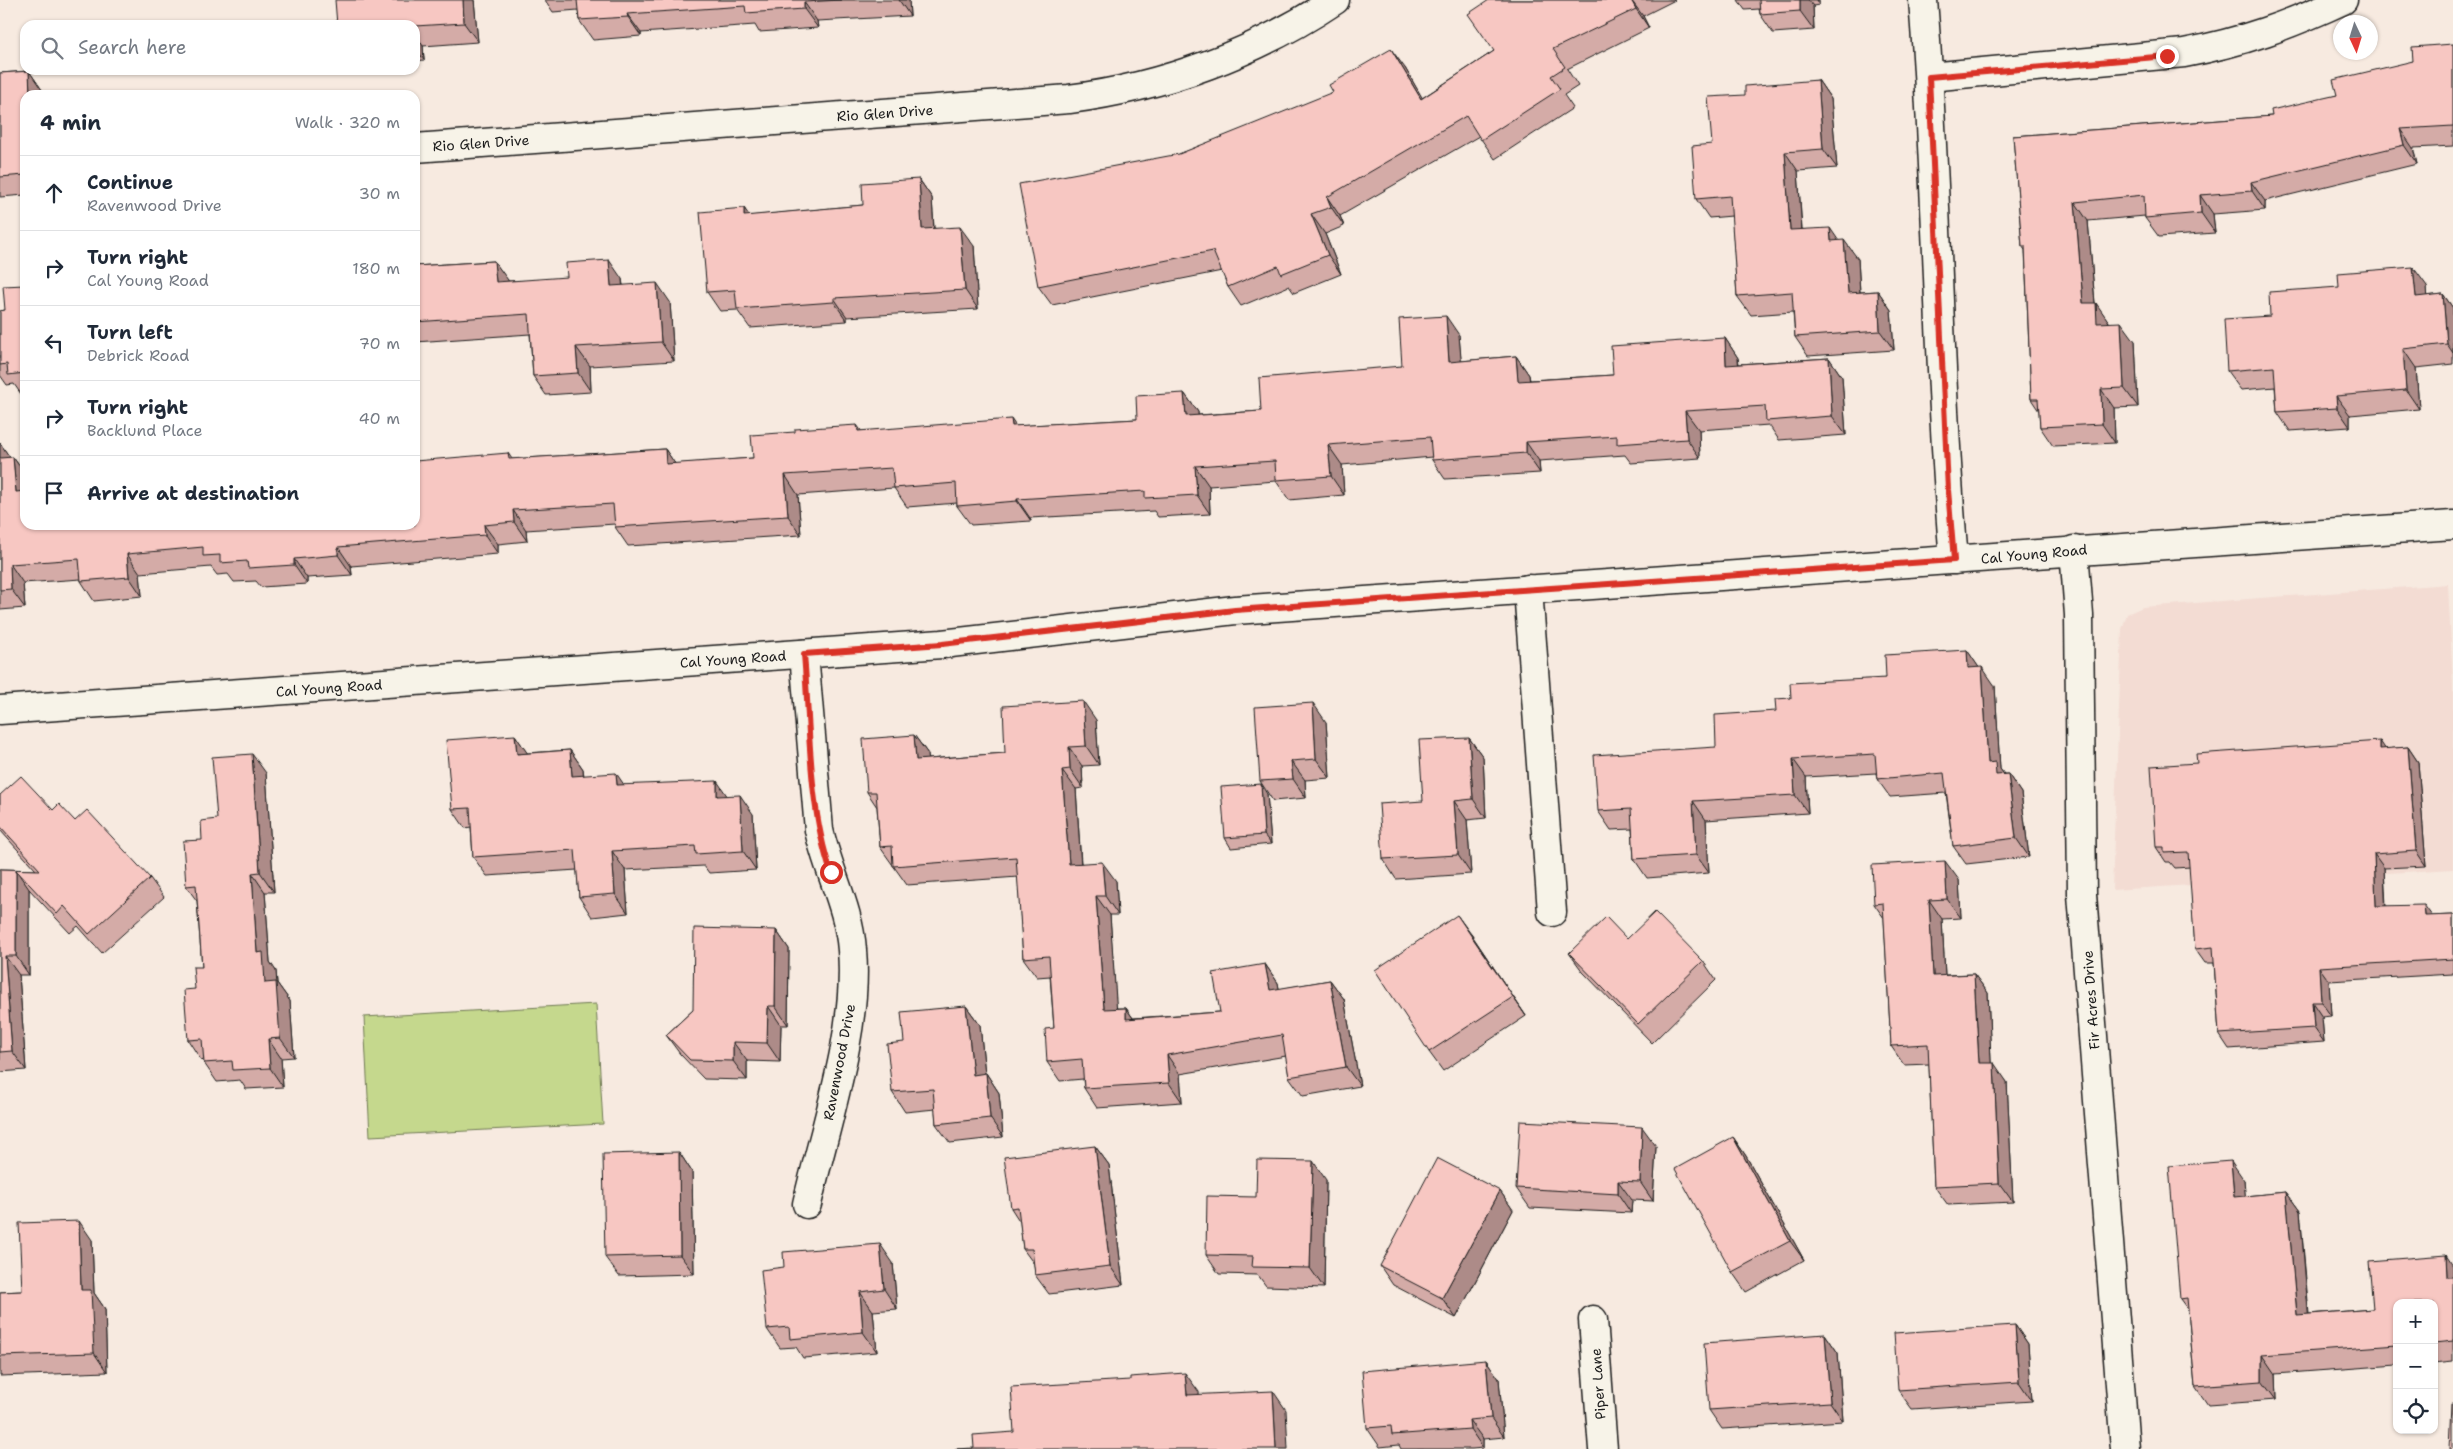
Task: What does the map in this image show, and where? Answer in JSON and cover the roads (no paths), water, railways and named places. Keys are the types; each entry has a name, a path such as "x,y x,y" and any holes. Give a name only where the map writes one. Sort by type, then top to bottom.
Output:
{"street":[{"name":"Rio Glen Drive","path":"420,148 1104,95 1208,65 1286,29 1335,0"},
{"path":"1923,0 1929,77 1948,490 1954,560"},
{"path":"1929,77 2184,54 2214,48 2278,30 2342,0"},
{"name":"Cal Young Road","path":"0,710 942,644 1235,610 2453,525"},
{"name":"Fir Acres Drive","path":"2074,550 2079,615 2082,894 2125,1449"},
{"path":"1528,589 1552,912"},
{"name":"Ravenwood Drive","path":"804,654 819,830 824,852 848,922 853,975 850,1019 807,1204"},
{"name":"Piper Lane","path":"1593,1320 1603,1449"}]}
